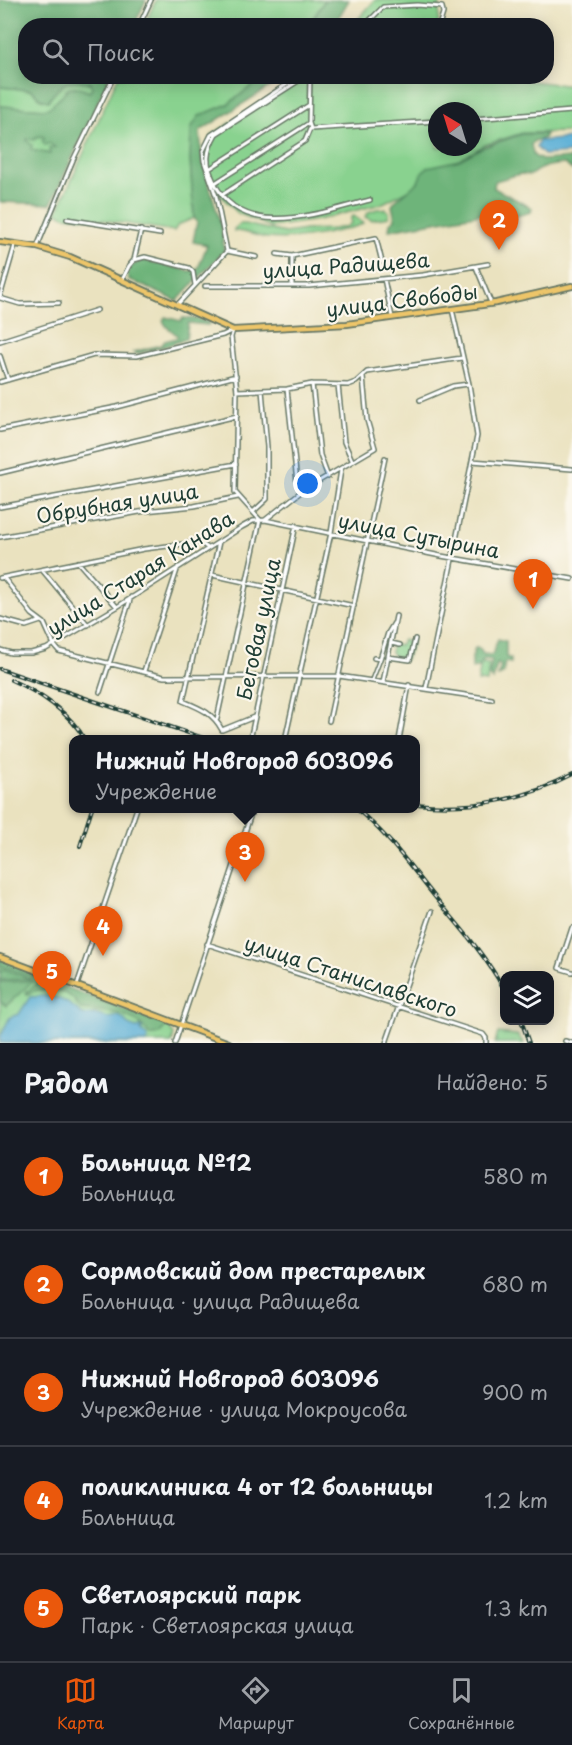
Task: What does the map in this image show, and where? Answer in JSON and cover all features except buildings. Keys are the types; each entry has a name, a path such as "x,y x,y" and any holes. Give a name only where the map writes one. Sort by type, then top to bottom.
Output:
{"main road":[{"path":"0,242 38,247 70,257 233,330"},
{"name":"улица Свободы","path":"233,330 347,324 491,303 572,286"},
{"path":"0,957 229,1043"}],"street":[{"path":"143,18 151,0"},
{"path":"372,18 383,7 417,5 442,7 442,18"},
{"path":"38,247 73,160 110,84"},
{"path":"228,250 203,151 211,135 217,129 287,84"},
{"path":"298,84 216,134 208,146 207,157 209,169 222,195 237,208 253,216 272,220 370,200"},
{"path":"222,195 305,141 310,129 309,84"},
{"path":"209,169 310,104"},
{"path":"482,118 572,111"},
{"path":"310,129 428,122"},
{"path":"215,183 309,123"},
{"path":"67,219 160,234"},
{"path":"122,280 134,260 141,230"},
{"path":"278,254 292,255 376,237 382,262"},
{"path":"15,243 0,297 20,304 59,303"},
{"path":"228,250 256,257"},
{"path":"177,305 228,250"},
{"path":"292,255 292,286"},
{"path":"134,260 144,257 189,268 194,272 196,278 195,286"},
{"name":"улица Радищева","path":"205,286 292,286 384,279 488,264"},
{"path":"476,267 491,303"},
{"path":"384,279 392,317"},
{"path":"426,688 477,436 469,384 452,309"},
{"path":"0,341 97,310"},
{"path":"217,719 260,520 235,492 237,391 231,337 233,330"},
{"path":"0,382 94,355 137,356 223,335 233,330"},
{"path":"0,357 8,380"},
{"path":"356,382 367,372 462,358"},
{"path":"0,430 117,407 236,376"},
{"path":"362,376 364,385"},
{"path":"237,391 287,389 312,384 338,385 356,382 364,385"},
{"path":"312,384 320,454 328,477"},
{"path":"420,400 453,386 469,384"},
{"path":"338,385 344,442 352,460"},
{"name":"улица Старая Канава","path":"265,520 302,491 375,448 367,420 364,385"},
{"path":"287,389 297,482 302,491"},
{"path":"254,512 267,499 267,447 262,390"},
{"path":"0,473 237,416"},
{"path":"329,721 385,458"},
{"path":"472,461 572,469"},
{"path":"0,507 236,464"},
{"path":"286,735 331,533 341,470"},
{"name":"Обрубная улица","path":"0,537 238,497"},
{"name":"улица Старая Канава","path":"0,650 11,653 31,653 54,645 242,527 260,520"},
{"name":"улица Сутырина","path":"260,520 572,579"},
{"name":"Беговая улица","path":"250,735 296,525"},
{"path":"2,578 144,549 199,542 208,548"},
{"path":"219,542 183,701 206,711 217,719 222,730 254,717"},
{"path":"78,562 117,607"},
{"path":"144,671 178,567"},
{"path":"42,570 88,625"},
{"path":"212,575 354,606"},
{"path":"9,582 12,576"},
{"path":"2,578 9,582 32,614 47,627 59,651 110,664 164,677 339,676 492,699"},
{"path":"100,692 131,597"},
{"path":"383,682 396,616"},
{"path":"0,619 26,626 42,621"},
{"path":"372,680 388,633 395,622"},
{"path":"388,657 410,660 415,639"},
{"path":"391,643 400,645"},
{"path":"374,658 380,659"},
{"path":"400,735 409,685"},
{"path":"76,985 135,813"},
{"path":"175,1043 251,813"},
{"path":"386,1043 432,911"},
{"path":"572,928 559,968 572,972"},
{"name":"улица Станиславского","path":"207,944 486,1037 486,1043"},
{"path":"565,1041 572,1042"}],"green space":[{"path":"0,0 146,0 137,18 18,18 18,84 64,84 48,101 41,99 32,90 0,87"},
{"path":"156,0 325,0 313,18 148,18"},
{"path":"325,0 349,0 338,18 313,18"},
{"path":"375,0 440,0 439,18 359,18"},
{"path":"90,84 106,84 51,204 0,202 0,106 46,109 72,87 90,92","holes":["42,136 45,138 42,140 45,145 49,143 55,147 49,148 50,154 31,150 32,145 27,141 27,139 35,140 36,137"]},
{"path":"91,84 93,87 90,92 71,88 54,106 46,109 0,106 0,87 32,90 41,99 48,101 61,85"},
{"path":"115,84 255,84 228,104 199,116 192,128 190,159 194,218 178,225 174,231 64,216 57,212"},
{"path":"255,84 274,84 200,131 202,160 222,229 224,251 177,301 128,279 127,274 131,266 143,260 190,271 198,269 207,245 193,242 197,222 194,218 190,159 191,128 199,116 228,104"},
{"path":"292,84 554,84 572,86 572,132 522,133 482,146 482,102 428,102 428,156 466,156 417,186 381,204 318,220 271,227 238,213 217,192 205,159 207,146 213,134"},
{"path":"522,134 546,134 544,138 534,141 531,145 534,156 542,160 572,158 572,170 565,164 556,165 543,168 531,175 520,174 495,181 494,188 532,208 531,212 502,218 497,211 389,230 390,223 395,219 392,206 394,202 418,182 422,172 428,167 459,160 466,156 482,156 482,148"},
{"path":"42,136 56,147 51,154 31,150 26,141"},
{"path":"386,209 389,217 371,220 365,217 369,212"},
{"path":"354,216 363,223 336,232 302,238 267,238 234,231 240,224 285,233 333,229 345,227 351,223 351,217"},
{"path":"165,317 181,321 183,318 198,319 210,323 208,325 188,323 186,339 136,354 133,352 161,345 165,341 177,338 177,335 163,321"},
{"path":"498,639 506,641 506,657 511,659 511,663 505,662 503,674 498,676 501,665 497,664 493,680 489,676 492,660 484,659 479,667 472,668 472,657 475,648 479,648 483,654 492,655"},
{"path":"403,640 413,642 406,659 394,656 391,652 392,645 400,645"},
{"path":"481,663 489,664 487,682 478,681"},
{"path":"0,959 35,971 35,978 3,966 0,967"},
{"path":"0,963 167,1025 174,1035 172,1043 0,1043"},
{"path":"4,969 31,979 0,980 0,971"},
{"path":"39,977 167,1025 159,1034 150,1036 144,1027 128,1017 110,1012 81,1009 71,997 61,992 43,990 27,994 26,992 37,984"},
{"path":"33,981 6,1006 0,1001 0,982"},
{"path":"498,1033 517,1035 524,1043 495,1043"}],"water":[{"path":"572,138 572,152 570,153 544,155 536,147 539,141"},
{"path":"46,996 66,1002 83,1015 94,1014 108,1018 119,1016 128,1025 136,1028 143,1027 141,1030 148,1038 146,1043 0,1043 0,1037 10,1017 19,1014 30,997"}],"railway":[{"path":"0,669 194,735"},
{"path":"11,680 53,704 63,712 82,735"},
{"path":"420,804 456,806 496,801 535,791 572,775"},
{"path":"80,846 90,813"},
{"path":"361,813 398,850 489,964 500,982"},
{"path":"523,1025 529,1043"}],"place":[{"name":"Сормовский дом престарелых","path":"499,250"},
{"name":"Больница №12","path":"533,609"},
{"name":"Нижний Новгород 603096","path":"245,882"},
{"name":"поликлиника 4 от 12 больницы","path":"103,956"},
{"name":"Светлоярский парк","path":"52,1001"}]}
